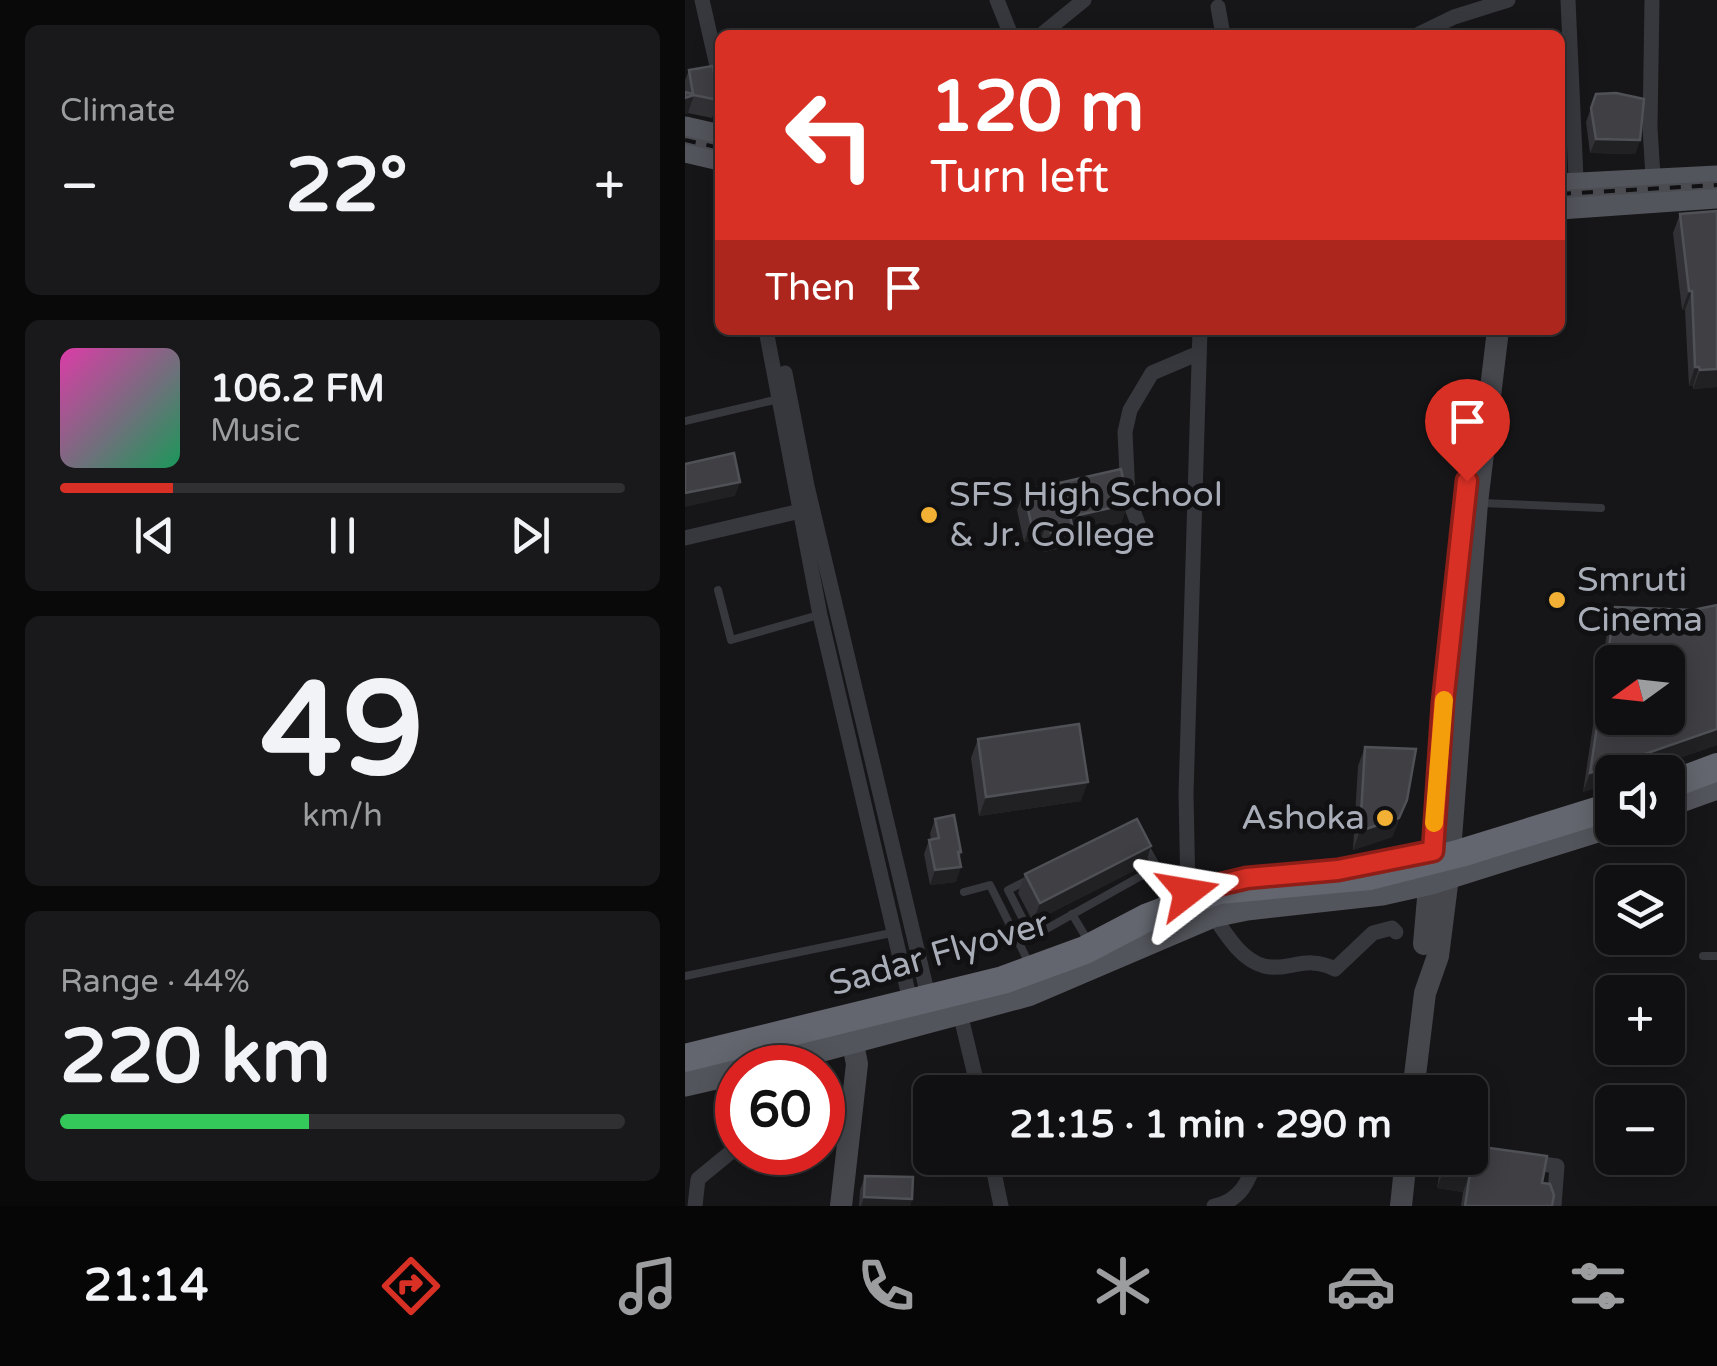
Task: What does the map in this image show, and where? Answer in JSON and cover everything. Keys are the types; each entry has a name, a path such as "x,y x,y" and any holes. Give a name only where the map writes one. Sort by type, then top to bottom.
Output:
{"highway":[{"path":"1685,779 1717,767"},
{"path":"1685,789 1717,777"},
{"name":"Sadar Flyover","path":"685,1058 1038,969 1219,890 1369,876 1461,854 1595,812"},
{"name":"Sadar Flyover","path":"685,1068 1021,983 1224,900 1405,878 1595,820"}],"main road":[{"path":"685,126 715,133"},
{"path":"685,153 715,160"},
{"path":"1565,181 1717,178"},
{"path":"1565,210 1717,200"},
{"path":"1685,769 1717,757"},
{"path":"1685,799 1717,787"},
{"path":"685,1046 1029,963 1188,892 1247,878 1338,870 1440,849 1595,802"},
{"path":"834,1045 1055,985 1213,915 1381,893 1439,880 1595,831"},
{"path":"685,1084 715,1077"}],"street":[{"path":"702,0 715,57"},
{"path":"997,0 1009,30"},
{"path":"1047,30 1084,0"},
{"path":"1427,30 1509,0"},
{"path":"1568,0 1565,181 1717,170"},
{"path":"1653,0 1653,177"},
{"path":"1218,8 1222,30"},
{"path":"767,335 807,510"},
{"path":"777,335 807,510 892,932 917,992"},
{"path":"1188,892 1187,794 1200,335"},
{"path":"1415,1075 1425,993 1438,956 1443,703 1482,335"},
{"path":"1440,849 1497,335"},
{"path":"1141,532 1128,497 1125,432 1131,410 1152,373 1199,353"},
{"path":"685,538 807,510"},
{"path":"828,612 910,929 924,1021"},
{"path":"1213,915 1233,945 1263,966 1320,961 1335,969 1373,933 1392,928 1396,932"},
{"path":"959,1012 975,1075"},
{"path":"841,1206 857,1064 852,1040"},
{"path":"845,1129 850,1128"},
{"path":"1505,1158 1557,1166 1553,1206"},
{"path":"695,1206 698,1179 715,1165"},
{"path":"995,1175 1001,1206"},
{"path":"1214,1206 1239,1195 1250,1175"},
{"path":"1401,1206 1404,1175"}],"lane":[{"path":"685,421 779,398"},
{"path":"1477,502 1601,508"},
{"path":"718,590 731,640 828,612"},
{"path":"1135,827 1157,867 1072,914 1032,937 1008,890 1135,827"},
{"path":"964,892 990,885 1029,963"},
{"path":"1072,914 1087,939"},
{"path":"685,976 910,929"},
{"path":"1703,956 1717,956"}],"building":[{"path":"713,66 715,99 694,95 685,98 685,92 693,94 689,70"},
{"path":"1616,93 1644,99 1640,140 1596,139 1591,108 1596,94"},
{"path":"1717,211 1717,369 1700,370 1695,367 1692,291 1680,214"},
{"path":"734,453 740,482 685,493 685,464"},
{"path":"1121,469 1128,504 1070,517 1073,528 1051,533 1048,520 1031,523 1024,491"},
{"path":"1717,605 1717,729 1642,755 1595,755 1595,771 1590,773 1596,735 1685,735 1685,645 1609,645 1615,607 1693,610"},
{"path":"1079,724 1088,782 986,797 978,739"},
{"path":"1365,747 1416,749 1407,800 1399,818 1360,831"},
{"path":"954,815 961,867 935,870 929,840 939,838 935,819"},
{"path":"1137,819 1151,846 1040,903 1025,874"},
{"path":"1488,1148 1547,1156 1542,1183 1550,1184 1552,1206 1465,1206 1470,1175 1488,1175"},
{"path":"865,1176 913,1177 912,1199 864,1197"}],"railway":[{"path":"685,140 715,147"},
{"path":"1565,194 1717,185"}],"slow traffic":[{"path":"1434,823 1444,700"}],"place":[{"name":"SFS High School & Jr. College","path":"929,515"},
{"name":"Smruti Cinema","path":"1557,600"},
{"name":"Ashoka","path":"1385,818"}],"route":[{"path":"1188,892 1247,878 1338,870 1433,851 1443,703 1467,481"}]}
